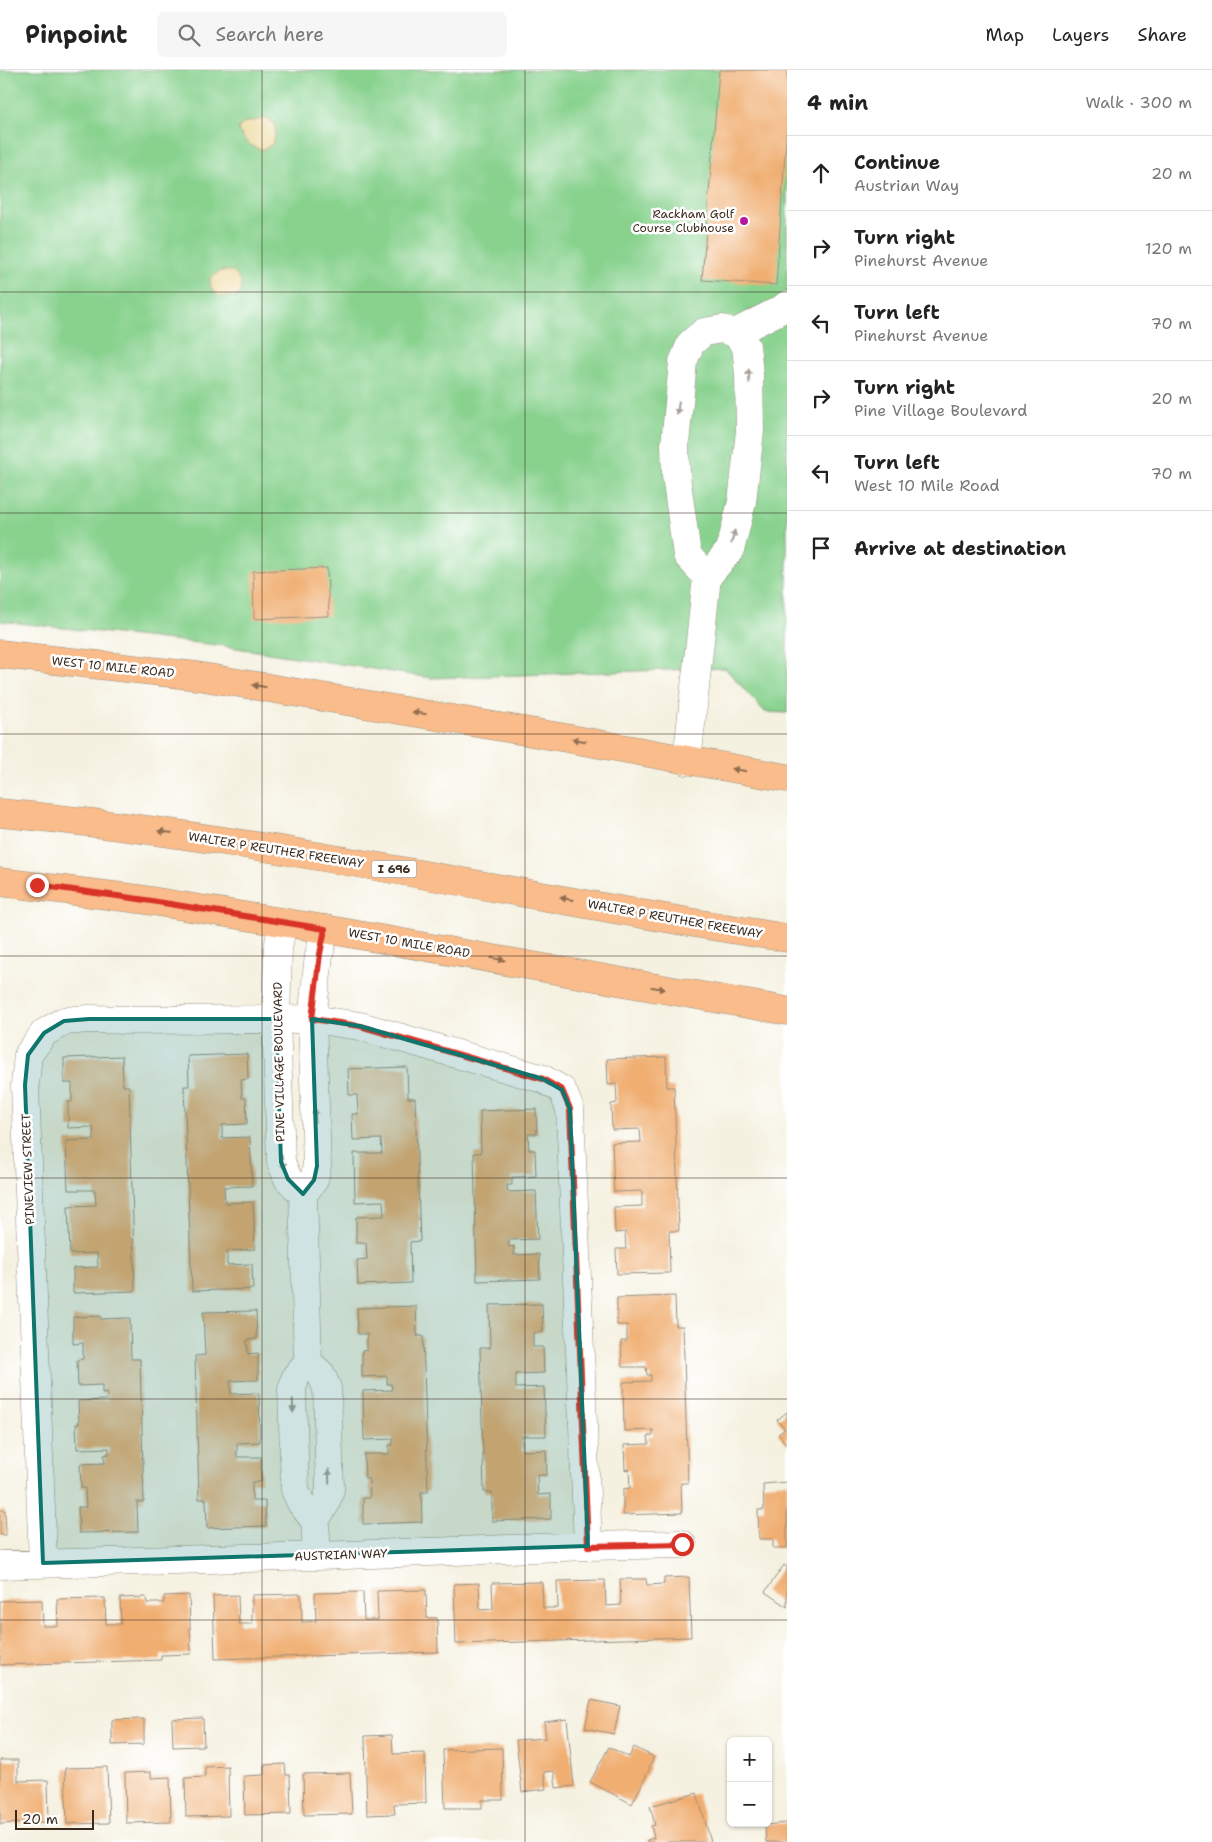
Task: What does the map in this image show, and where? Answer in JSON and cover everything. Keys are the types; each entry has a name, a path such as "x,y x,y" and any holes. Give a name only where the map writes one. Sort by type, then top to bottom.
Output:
{"main road":[{"name":"WEST 10 MILE ROAD","path":"0,654 197,676 566,738 787,778"},
{"name":"WALTER P REUTHER FREEWAY","path":"0,813 91,822 234,842 787,938"},
{"name":"WEST 10 MILE ROAD","path":"0,882 139,899 283,922 787,1011"}],"street":[{"path":"735,333 787,305"},
{"path":"687,761 707,577 730,550 742,502 750,431 749,374 746,346 735,333 722,329 704,332 691,343 684,362 675,444 676,475 687,555 707,577"},
{"name":"PINE VILLAGE BOULEVARD","path":"283,922 278,948 294,1019 317,1166 314,1180 303,1194 288,1179 281,1162 294,1019 320,954 325,929"},
{"name":"PINEVIEW STREET","path":"42,1563 25,1085 28,1055 44,1033 64,1021 89,1019 294,1019 369,1028 543,1079 562,1090 570,1109 588,1546"},
{"path":"303,1194 308,1362 296,1376 292,1389 295,1490 301,1503 315,1521 317,1556"},
{"name":"AUSTRIAN WAY","path":"0,1565 682,1544"}],"highlighted area":[{"path":"89,1019 276,1019 281,1162 288,1179 303,1194 314,1180 317,1166 312,1019 360,1026 543,1079 562,1090 570,1109 588,1546 43,1563 25,1085 28,1055 44,1033 64,1021"}],"green space":[{"path":"0,70 787,70 787,713 765,712 725,668 432,678 217,645 0,621"}],"sand":[{"path":"267,118 275,124 275,134 272,145 261,150 247,142 238,129 243,123"},
{"path":"220,271 233,271 241,282 240,293 236,297 218,296 211,288 210,278"}],"building":[{"name":"Rackham Golf Course Clubhouse","path":"719,70 787,70 787,125 776,285 702,280"},
{"path":"327,568 329,616 254,619 253,571"},
{"path":"247,1054 248,1079 241,1080 242,1098 246,1098 247,1124 222,1125 222,1138 250,1137 252,1186 224,1187 225,1203 253,1202 255,1249 227,1251 227,1265 252,1264 253,1289 192,1291 184,1086 189,1086 188,1056"},
{"path":"122,1056 123,1086 129,1086 135,1291 73,1293 73,1268 98,1267 97,1253 70,1254 68,1206 96,1205 95,1190 68,1190 66,1141 94,1140 93,1127 68,1128 68,1102 72,1102 72,1083 64,1083 64,1058"},
{"path":"666,1057 667,1087 674,1087 679,1231 669,1231 670,1273 617,1274 616,1249 626,1249 625,1232 615,1233 614,1207 642,1206 642,1191 614,1192 612,1143 641,1142 640,1129 612,1130 611,1104 617,1103 616,1084 608,1085 607,1059"},
{"path":"407,1067 408,1098 415,1098 420,1241 410,1242 411,1283 358,1285 357,1260 367,1259 366,1243 356,1243 356,1217 384,1216 383,1201 355,1202 354,1153 382,1153 381,1139 353,1140 352,1114 358,1114 357,1095 349,1095 348,1069"},
{"path":"536,1109 537,1134 528,1134 529,1150 535,1150 536,1176 512,1177 512,1185 507,1185 508,1192 536,1191 538,1239 509,1240 509,1247 514,1246 514,1255 539,1254 540,1279 477,1281 474,1153 481,1153 480,1111"},
{"path":"675,1296 676,1326 683,1326 688,1483 681,1483 682,1513 623,1515 623,1489 630,1488 629,1469 625,1470 624,1445 649,1444 648,1436 653,1436 653,1430 624,1431 623,1382 651,1381 651,1375 647,1375 646,1367 622,1367 621,1341 627,1341 627,1325 617,1325 617,1298"},
{"path":"542,1304 543,1332 533,1333 533,1347 543,1347 544,1373 516,1374 516,1388 544,1387 546,1436 522,1436 522,1451 546,1450 547,1475 537,1475 538,1495 551,1494 551,1519 492,1521 492,1492 484,1492 480,1348 490,1348 489,1305"},
{"path":"416,1306 417,1336 423,1336 428,1492 421,1492 422,1522 363,1524 363,1498 370,1498 369,1479 365,1479 364,1454 389,1454 389,1445 393,1445 393,1439 364,1440 363,1391 392,1390 391,1384 387,1384 387,1376 362,1377 362,1351 367,1350 367,1334 358,1334 357,1308"},
{"path":"256,1311 257,1339 247,1340 248,1354 258,1353 258,1380 230,1381 231,1394 259,1393 260,1442 237,1443 237,1457 261,1457 261,1482 252,1482 252,1501 265,1501 266,1526 207,1528 206,1499 199,1499 195,1356 205,1355 203,1312"},
{"path":"100,1316 101,1319 130,1318 131,1359 140,1359 144,1502 137,1502 138,1532 79,1533 78,1507 86,1507 85,1488 81,1488 80,1464 105,1463 104,1455 109,1454 109,1448 77,1449 76,1424 79,1424 78,1401 107,1400 107,1393 102,1394 102,1385 78,1386 77,1360 83,1359 83,1343 73,1344 73,1317"},
{"path":"787,1412 787,1445 778,1434 785,1429 777,1420"},
{"path":"787,1482 787,1548 773,1548 773,1539 759,1539 758,1510 764,1510 763,1484"},
{"path":"0,1510 5,1510 6,1535 0,1535"},
{"path":"784,1565 787,1567 787,1607 765,1592"},
{"path":"689,1577 691,1637 456,1644 454,1584 479,1583 480,1610 493,1609 492,1583 542,1582 543,1608 558,1608 557,1581 605,1580 606,1606 621,1605 620,1579 646,1579 647,1585 664,1584 664,1578"},
{"path":"426,1590 427,1618 437,1618 438,1652 215,1659 213,1596 238,1595 239,1624 252,1624 252,1595 301,1594 302,1622 316,1621 315,1593 363,1592 364,1620 378,1620 377,1591"},
{"path":"189,1595 191,1654 161,1655 161,1660 0,1665 0,1601 42,1600 43,1626 58,1626 57,1599 105,1598 106,1624 121,1624 120,1598 146,1597 147,1603 164,1603 164,1596"},
{"path":"591,1700 620,1706 614,1734 585,1728"},
{"path":"203,1718 204,1746 173,1747 172,1719"},
{"path":"144,1719 144,1744 112,1745 112,1720"},
{"path":"567,1719 574,1786 556,1788 554,1771 544,1772 546,1789 522,1792 516,1740 546,1738 544,1722"},
{"path":"392,1735 393,1754 425,1753 426,1803 394,1804 395,1814 367,1815 365,1736"},
{"path":"609,1747 629,1757 634,1747 654,1757 632,1804 590,1782"},
{"path":"502,1748 503,1800 482,1800 482,1808 445,1808 443,1750"},
{"path":"0,1760 18,1760 18,1781 48,1780 49,1822 0,1824"},
{"path":"285,1764 286,1775 290,1775 291,1814 245,1815 244,1776 264,1775 264,1765"},
{"path":"228,1766 229,1816 186,1817 185,1778 205,1777 205,1767"},
{"path":"107,1767 109,1823 67,1824 65,1768"},
{"path":"151,1772 151,1778 170,1777 171,1822 126,1823 125,1773"},
{"path":"350,1773 352,1814 304,1815 303,1774"},
{"path":"697,1793 711,1842 647,1842 647,1840 654,1838 651,1826 655,1825 650,1806"},
{"path":"787,1823 787,1842 766,1842 765,1827 772,1827 772,1824"}],"place":[{"name":"Rackham Golf Course Clubhouse","path":"744,221"}],"route":[{"path":"37,885 139,899 325,929 312,1019 360,1026 543,1079 562,1090 570,1109 588,1546 682,1544"}]}
